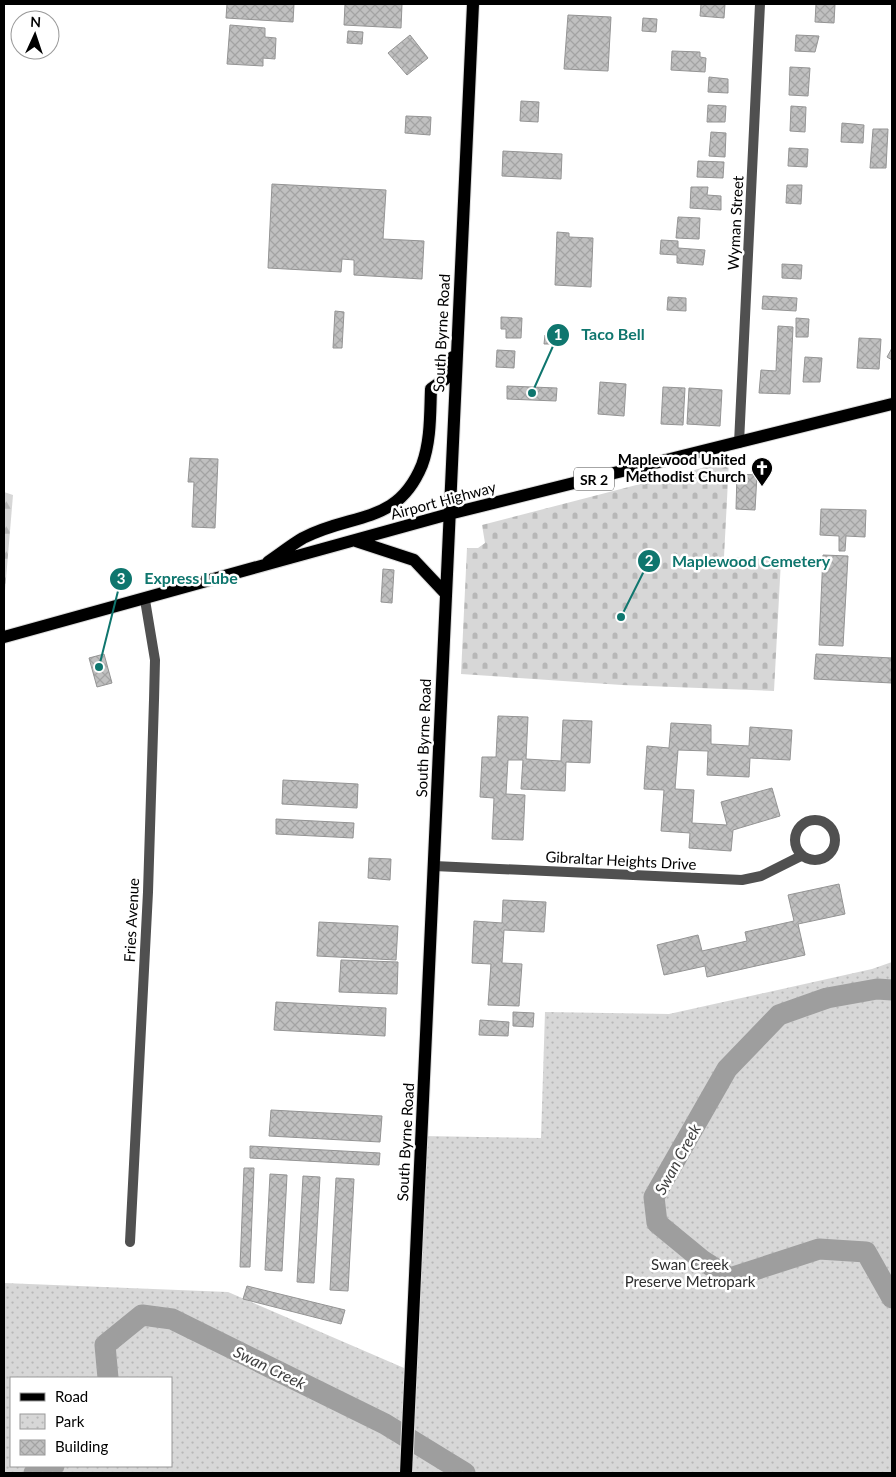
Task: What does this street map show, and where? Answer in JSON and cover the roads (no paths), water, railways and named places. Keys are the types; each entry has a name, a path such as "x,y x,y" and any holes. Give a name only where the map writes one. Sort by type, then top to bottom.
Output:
{"main road":[{"name":"South Byrne Road","path":"406,1473 473,4"},
{"path":"259,568 304,538 380,512 402,498 413,483 422,463 428,440 431,388 445,379 457,346"},
{"name":"Airport Highway","path":"4,637 144,600 449,514 892,404"},
{"path":"356,541 414,560 446,594"}],"street":[{"name":"Wyman Street","path":"739,443 760,4"},
{"name":"Fries Avenue","path":"130,1242 148,892 155,660 144,600"},
{"name":"Gibraltar Heights Drive","path":"434,866 742,880 761,876 801,856 817,861 831,854 836,840 829,825 812,820 799,829 795,843 801,856"}],"waterway":[{"name":"Swan Creek","path":"892,990 877,989 827,998 779,1015 727,1069 654,1197 657,1223 702,1260 730,1278 819,1249 866,1252 892,1298"},
{"name":"Swan Creek","path":"108,1377 105,1345 142,1315 172,1319 385,1424 465,1473"},
{"name":"Swan Creek","path":"34,1473 51,1467"}],"place":[{"name":"Taco Bell","path":"532,393"},
{"name":"Maplewood United Methodist Church","path":"762,487"},
{"name":"Maplewood Cemetery","path":"621,617"},
{"name":"Express Lube","path":"99,667"}],"park label":[{"name":"Swan Creek Preserve Metropark","path":"690,1272"}]}
